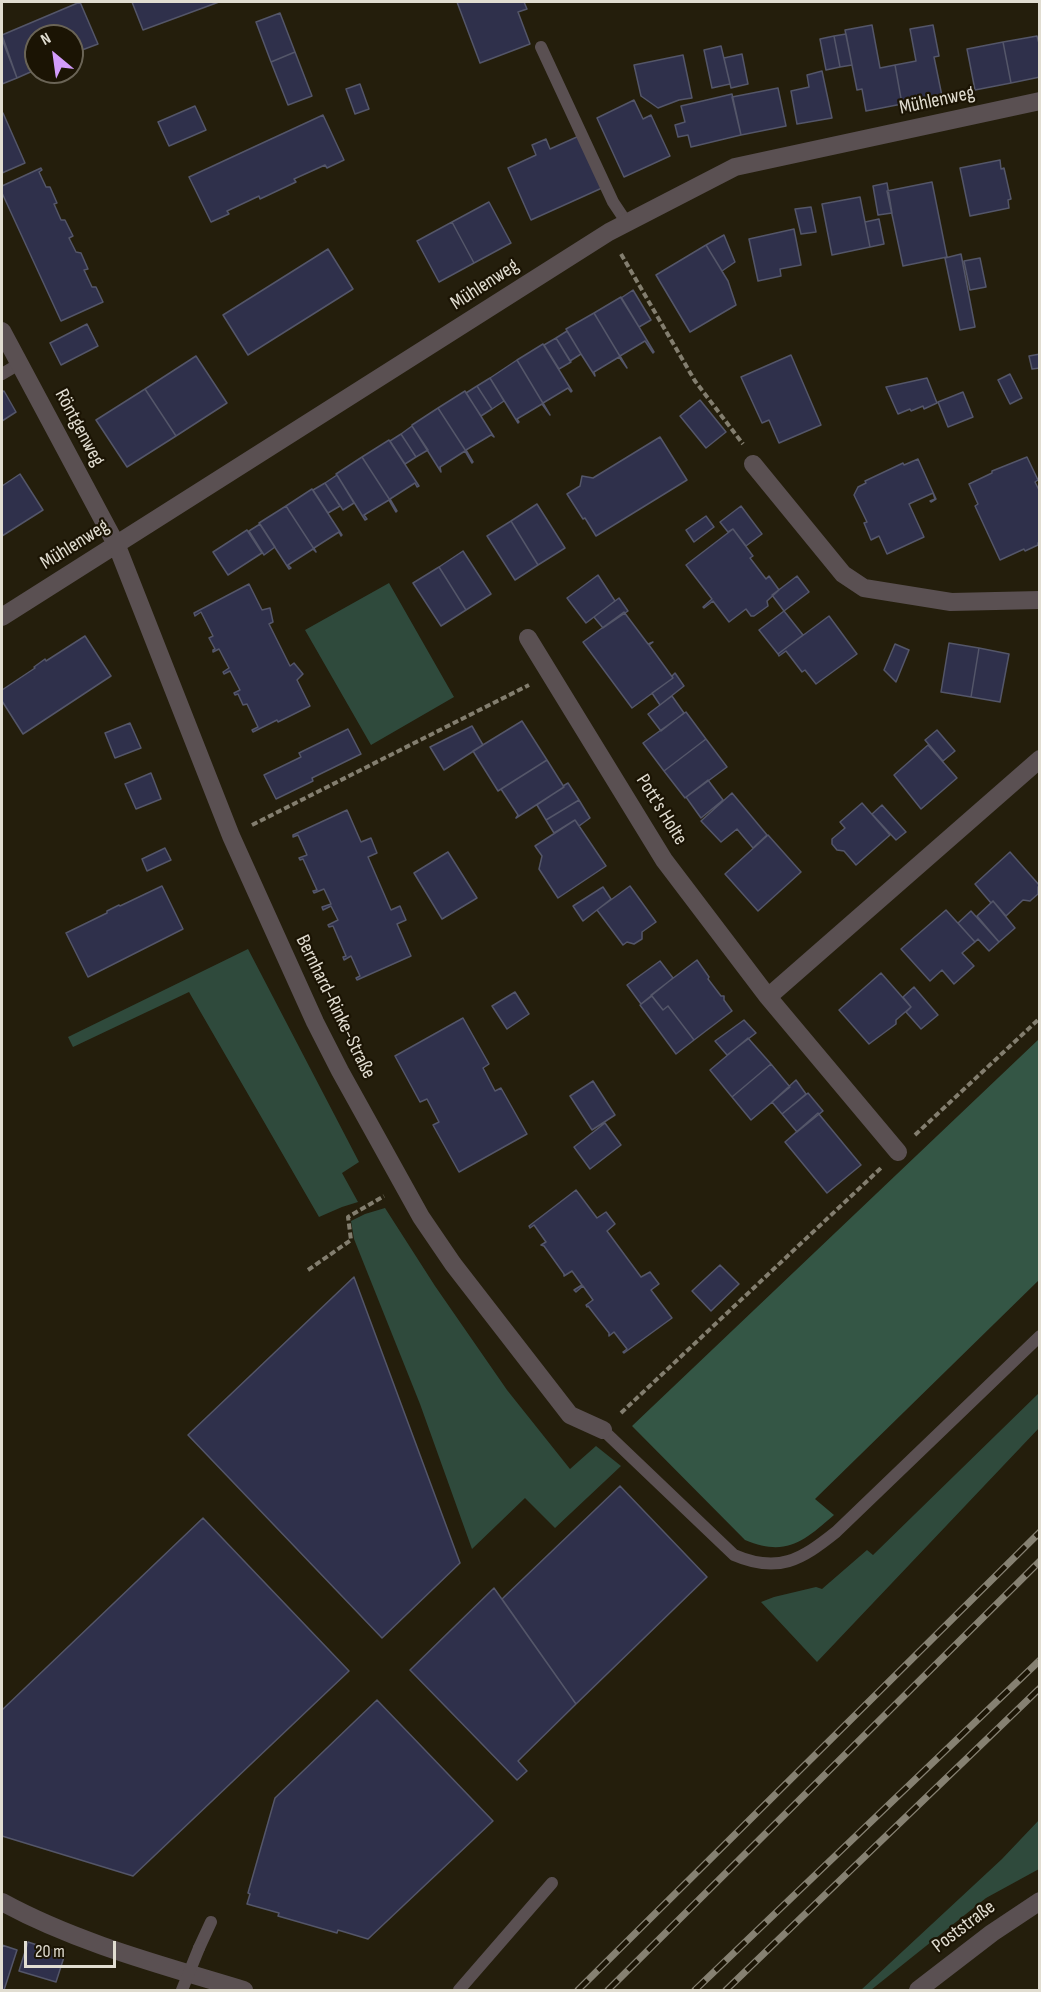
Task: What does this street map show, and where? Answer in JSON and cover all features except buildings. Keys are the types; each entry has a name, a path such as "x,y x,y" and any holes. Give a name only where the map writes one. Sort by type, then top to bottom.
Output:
{"street":[{"name":"Mühlenweg","path":"2,617 609,232 735,167 1040,102"},
{"name":"Röntgenweg","path":"2,331 117,546"},
{"path":"753,464 843,574 864,588 951,602 1040,600"},
{"name":"Bernhard-Rinke-Straße","path":"117,546 231,836 315,1022 402,1185 453,1264 570,1415 603,1430"},
{"name":"Pott's Holte","path":"528,638 664,860 768,997 898,1152"},
{"path":"768,997 1040,759"},
{"name":"Poststraße","path":"918,1990 992,1933 1040,1901"},
{"path":"2,1902 33,1919 97,1944 244,1990"}],"lane":[{"path":"541,47 613,202 627,224"},
{"path":"2,374 19,364"},
{"path":"603,1430 734,1555 759,1564 783,1563 807,1554 836,1532 1040,1336"},
{"path":"459,1990 552,1883"},
{"path":"182,1990 211,1922"}],"path":[{"path":"609,232 695,381 741,439 753,464"},
{"path":"231,836 551,674"},
{"path":"603,1430 1040,1018"},
{"path":"308,1270 351,1240 348,1217 402,1185"}],"green space":[{"path":"389,583 454,697 371,745 305,630"},
{"path":"248,949 359,1162 342,1173 358,1202 319,1217 189,992 73,1047 68,1037"},
{"path":"1039,1039 1039,1280 815,1499 834,1515 813,1533 783,1547 759,1545 745,1540 632,1426"},
{"path":"385,1208 435,1286 507,1390 570,1469 596,1446 621,1466 555,1528 525,1498 472,1549 420,1404 354,1239 351,1221"},
{"path":"1039,1393 1039,1428 817,1662 761,1602 816,1587 822,1589 867,1550 873,1555"},
{"path":"1039,1820 1039,1869 986,1898 871,1990 861,1990 1002,1859"}],"railway":[{"path":"578,1990 1040,1532"},
{"path":"608,1990 1040,1561"},
{"path":"695,1990 1040,1660"},
{"path":"726,1990 1040,1688"}]}
